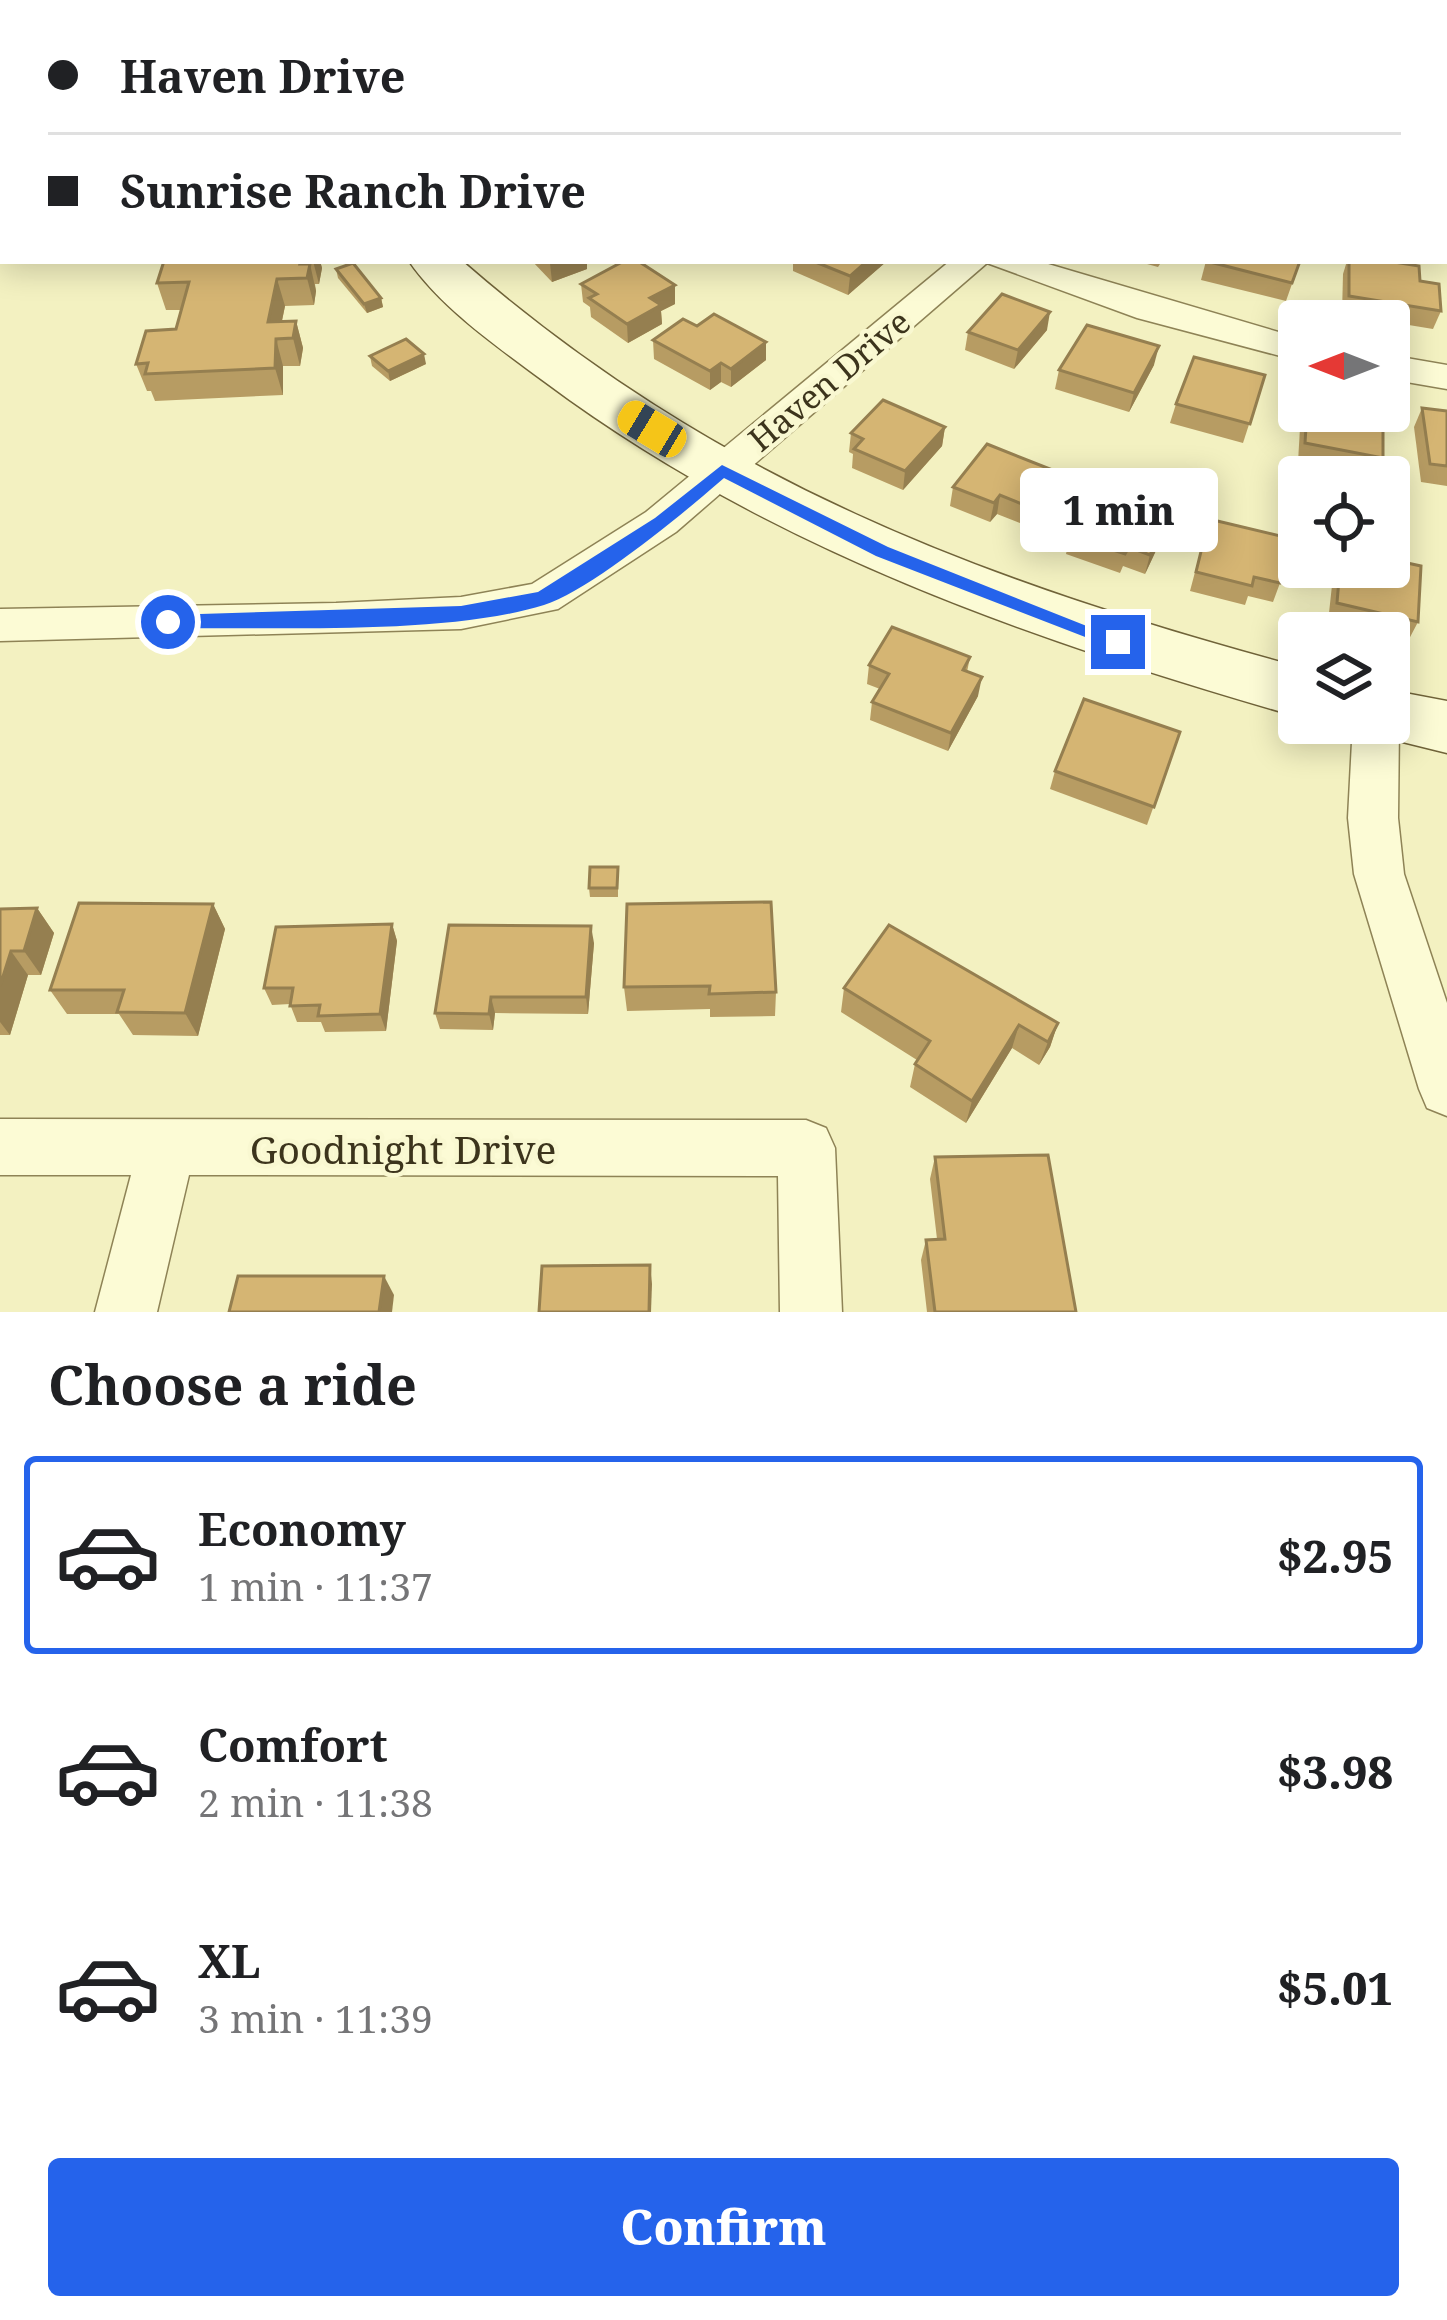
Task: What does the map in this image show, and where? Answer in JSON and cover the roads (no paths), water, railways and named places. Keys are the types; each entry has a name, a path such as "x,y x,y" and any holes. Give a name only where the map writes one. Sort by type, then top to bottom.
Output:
{"street":[{"path":"436,264 552,363 722,470 882,551 1044,617 1278,686"},
{"name":"Haven Drive","path":"0,625 336,620 461,613 543,598 662,522 967,264"},
{"path":"1013,264 1150,310 1278,344"},
{"path":"1410,371 1447,377"},
{"path":"1410,719 1447,727"},
{"path":"1375,744 1373,818 1379,874 1447,1089"},
{"name":"Goodnight Drive","path":"0,1147 806,1148 811,1312"},
{"path":"126,1312 166,1148"}]}
